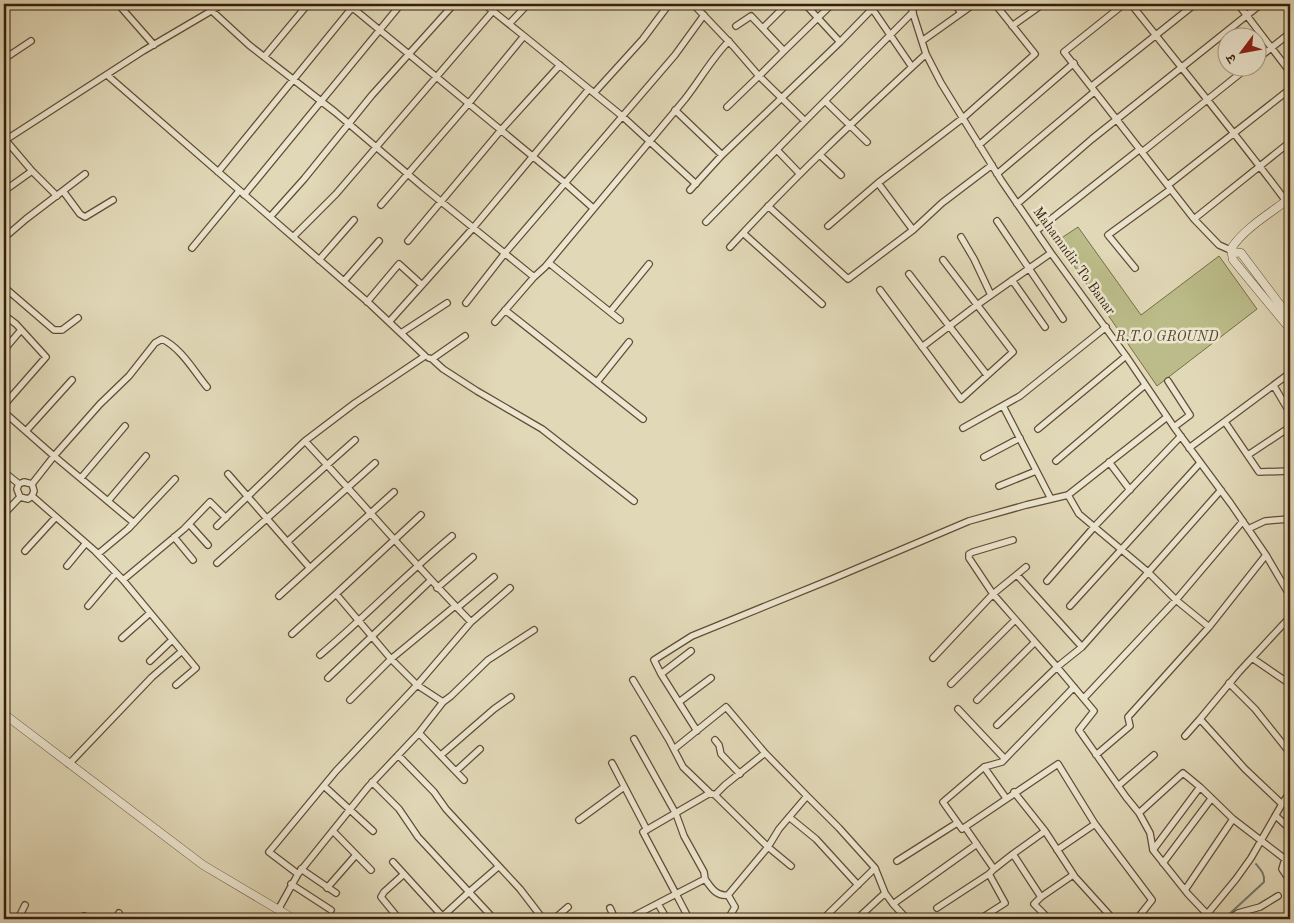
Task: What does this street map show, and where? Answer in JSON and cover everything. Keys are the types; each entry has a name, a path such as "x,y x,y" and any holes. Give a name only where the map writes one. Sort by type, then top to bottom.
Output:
{"street":[{"path":"118,4 154,45"},
{"path":"57,196 4,140 154,45 223,4"},
{"path":"264,57 308,4"},
{"path":"192,248 321,101 402,4"},
{"path":"270,218 304,179 348,123 454,4"},
{"path":"484,4 622,116 696,184"},
{"path":"509,24 528,4"},
{"path":"389,322 473,228 532,157 592,91 643,39 669,4"},
{"path":"693,4 729,41 758,76 804,121"},
{"path":"763,28 787,4"},
{"path":"805,4 840,42"},
{"path":"727,107 832,4"},
{"name":"Mahamndir To Banar","path":"910,4 926,54 941,83 997,174 1051,253 1106,327 1167,417 1243,521 1290,596"},
{"path":"955,4 961,13"},
{"path":"922,41 974,4"},
{"path":"828,226 878,183 963,118 1035,54 995,4"},
{"path":"1012,26 1043,4"},
{"path":"1124,4 1064,52 1194,219 1219,245 1240,253 1290,318"},
{"path":"1131,4 1288,199 1252,227 1236,242 1232,250 1233,260 1290,329"},
{"path":"997,174 1093,89 1195,4"},
{"path":"1238,4 1290,72"},
{"path":"1017,204 1181,67 1260,4"},
{"path":"218,172 352,5 379,30 594,208"},
{"path":"690,190 722,155 840,42 870,6 912,66"},
{"path":"212,11 264,57 321,101 407,174 534,276"},
{"path":"293,238 377,148 493,11"},
{"path":"706,222 912,12"},
{"path":"466,303 505,253 676,54 704,15"},
{"path":"736,26 750,16 784,50"},
{"path":"1266,52 1290,33"},
{"path":"381,204 469,103 524,36"},
{"path":"4,58 31,41"},
{"path":"495,322 534,276 549,263 698,82 729,41"},
{"path":"730,247 800,174 926,54"},
{"path":"979,145 1074,63"},
{"path":"408,241 501,130 560,65"},
{"path":"107,75 344,281 425,356 477,391 542,429 634,501"},
{"path":"1036,231 1234,78"},
{"path":"1135,268 1108,235 1290,89"},
{"path":"825,101 867,142"},
{"path":"675,110 722,155"},
{"path":"1194,219 1290,142"},
{"path":"776,150 800,174"},
{"path":"820,155 841,175"},
{"path":"768,206 848,279 913,230 942,203 992,165"},
{"path":"4,191 32,171"},
{"path":"4,238 85,174"},
{"path":"878,183 913,230"},
{"path":"63,191 80,214 85,217 113,200"},
{"path":"319,260 354,220"},
{"path":"997,221 1063,319"},
{"path":"743,233 822,304"},
{"path":"961,237 974,258 991,296"},
{"path":"344,281 379,241"},
{"path":"922,347 977,305 1051,253"},
{"path":"880,290 962,399 1013,352 943,260"},
{"path":"549,263 620,320"},
{"path":"367,302 399,264 422,285"},
{"path":"610,312 649,264"},
{"path":"910,274 987,375"},
{"path":"1012,280 1045,327"},
{"path":"4,287 54,330 62,330 78,318"},
{"path":"401,333 447,303"},
{"path":"505,310 643,419"},
{"path":"4,315 46,357 4,405"},
{"path":"964,428 1020,396 1106,327"},
{"path":"4,350 21,330"},
{"path":"432,359 465,336"},
{"path":"32,484 100,404 129,376 160,340 168,342 181,354 207,387"},
{"path":"596,382 629,342"},
{"path":"217,526 305,441 354,403 425,356"},
{"path":"1038,429 1126,356"},
{"path":"1189,448 1290,373"},
{"path":"26,431 72,380"},
{"path":"1168,382 1190,414 1174,426"},
{"path":"1056,461 1145,385"},
{"path":"1274,386 1290,413"},
{"path":"1003,406 1051,499"},
{"path":"4,412 134,523"},
{"path":"697,731 654,660 692,636 969,522 1068,495 1167,417"},
{"path":"1225,422 1259,472 1290,471"},
{"path":"80,478 124,426"},
{"path":"1248,455 1290,427"},
{"path":"1047,581 1094,527 1181,436"},
{"path":"984,457 1020,438"},
{"path":"217,563 355,440"},
{"path":"305,441 430,581 471,622"},
{"path":"108,501 146,456"},
{"path":"1109,462 1130,490"},
{"path":"287,542 375,463"},
{"path":"1070,606 1200,463"},
{"path":"998,486 1036,471"},
{"path":"4,472 19,484"},
{"path":"228,474 310,568"},
{"path":"98,554 134,523 175,479"},
{"path":"19,484 24,482 32,484"},
{"path":"19,484 17,492 20,497 28,499 32,496 34,488 32,484"},
{"path":"997,725 1057,667 1082,647 1221,490"},
{"path":"279,596 394,492"},
{"path":"1068,495 1079,514 1209,627"},
{"path":"32,496 98,554 123,580 196,668 176,685"},
{"path":"4,514 20,497"},
{"path":"123,580 189,524 210,502 226,518"},
{"path":"292,634 421,515"},
{"path":"26,551 56,517"},
{"path":"1248,529 1265,521 1290,519"},
{"path":"1084,698 1176,600 1243,521"},
{"path":"189,524 208,545"},
{"path":"320,655 360,621 417,565 452,536"},
{"path":"174,537 193,560"},
{"path":"1013,540 969,554 970,562 993,594 1094,711 1079,730 1139,813 1150,833 1153,850 1205,917 1236,879 1262,842 1289,791 1290,778"},
{"path":"67,566 86,543"},
{"path":"1096,754 1130,726 1128,717 1209,627 1266,555"},
{"path":"437,588 473,557"},
{"path":"933,658 993,594 1026,566"},
{"path":"88,606 116,573"},
{"path":"1017,575 1082,647"},
{"path":"350,700 391,659 494,577"},
{"path":"328,678 430,581"},
{"path":"336,893 269,852 324,786 417,685 471,622 510,588"},
{"path":"336,594 391,659 417,685 443,702"},
{"path":"122,638 150,613"},
{"path":"1185,736 1290,617"},
{"path":"951,684 1015,620"},
{"path":"278,910 291,884 332,831 372,782 419,733 443,702 488,660 534,630"},
{"path":"150,661 172,640"},
{"path":"977,700 1035,642"},
{"path":"69,764 152,677 182,651"},
{"path":"661,674 691,651"},
{"path":"1252,658 1290,684"},
{"path":"679,702 711,678"},
{"path":"633,680 683,767 790,866"},
{"path":"1230,683 1290,753"},
{"path":"1074,688 1002,762 984,767 942,802 962,829 1058,764 1095,824 1152,900 1136,919"},
{"path":"441,755 494,709 511,697"},
{"path":"674,749 726,707 765,753 876,868 885,893 906,919"},
{"path":"958,709 1005,759"},
{"path":"4,714 203,865 294,919"},
{"path":"1200,719 1245,769 1282,804"},
{"path":"419,733 464,780"},
{"path":"634,739 676,814 684,836 704,872 705,880 714,892 728,896"},
{"path":"715,740 721,754 740,774"},
{"path":"456,771 480,749"},
{"path":"687,915 643,832 712,794 765,753"},
{"path":"398,755 434,792 446,809 520,889 543,919"},
{"path":"1118,786 1154,755"},
{"path":"612,763 647,830"},
{"path":"984,767 1006,798"},
{"path":"1139,813 1183,773 1233,819 1285,859 1282,869 1290,881"},
{"path":"372,782 399,809 418,837 494,919"},
{"path":"324,786 373,831"},
{"path":"579,820 624,787"},
{"path":"1153,850 1200,787"},
{"path":"1014,792 1044,831 1073,875 1113,919"},
{"path":"728,896 807,796"},
{"path":"1163,863 1211,799"},
{"path":"1276,816 1290,829"},
{"path":"789,817 816,839 858,885"},
{"path":"1185,890 1233,819"},
{"path":"897,861 957,822"},
{"path":"1057,850 1095,824"},
{"path":"965,827 994,869"},
{"path":"332,831 371,870"},
{"path":"937,908 989,874 1044,831"},
{"path":"893,904 977,844"},
{"path":"1014,854 1040,897"},
{"path":"326,888 355,856"},
{"path":"392,862 444,918 469,892 498,867"},
{"path":"823,919 876,868"},
{"path":"399,919 381,897 404,874"},
{"path":"980,919 1005,903 989,874"},
{"path":"1049,919 1034,904 1040,897 1073,875"},
{"path":"628,919 705,880"},
{"path":"291,884 331,910"},
{"path":"857,919 885,893"},
{"path":"728,896 735,907 728,919"},
{"path":"1230,919 1238,914 1260,907 1278,896"},
{"path":"658,904 667,919"},
{"path":"18,919 24,905"},
{"path":"554,919 568,907"},
{"path":"610,908 614,919"},
{"path":"990,912 996,919"},
{"path":"76,919 84,916 92,919"}],"green space":[{"name":"R.T.O GROUND","path":"1078,227 1141,315 1219,256 1257,309 1157,386 1057,241"}],"waterway":[{"path":"1224,919 1264,882 1263,874 1256,864"}]}
